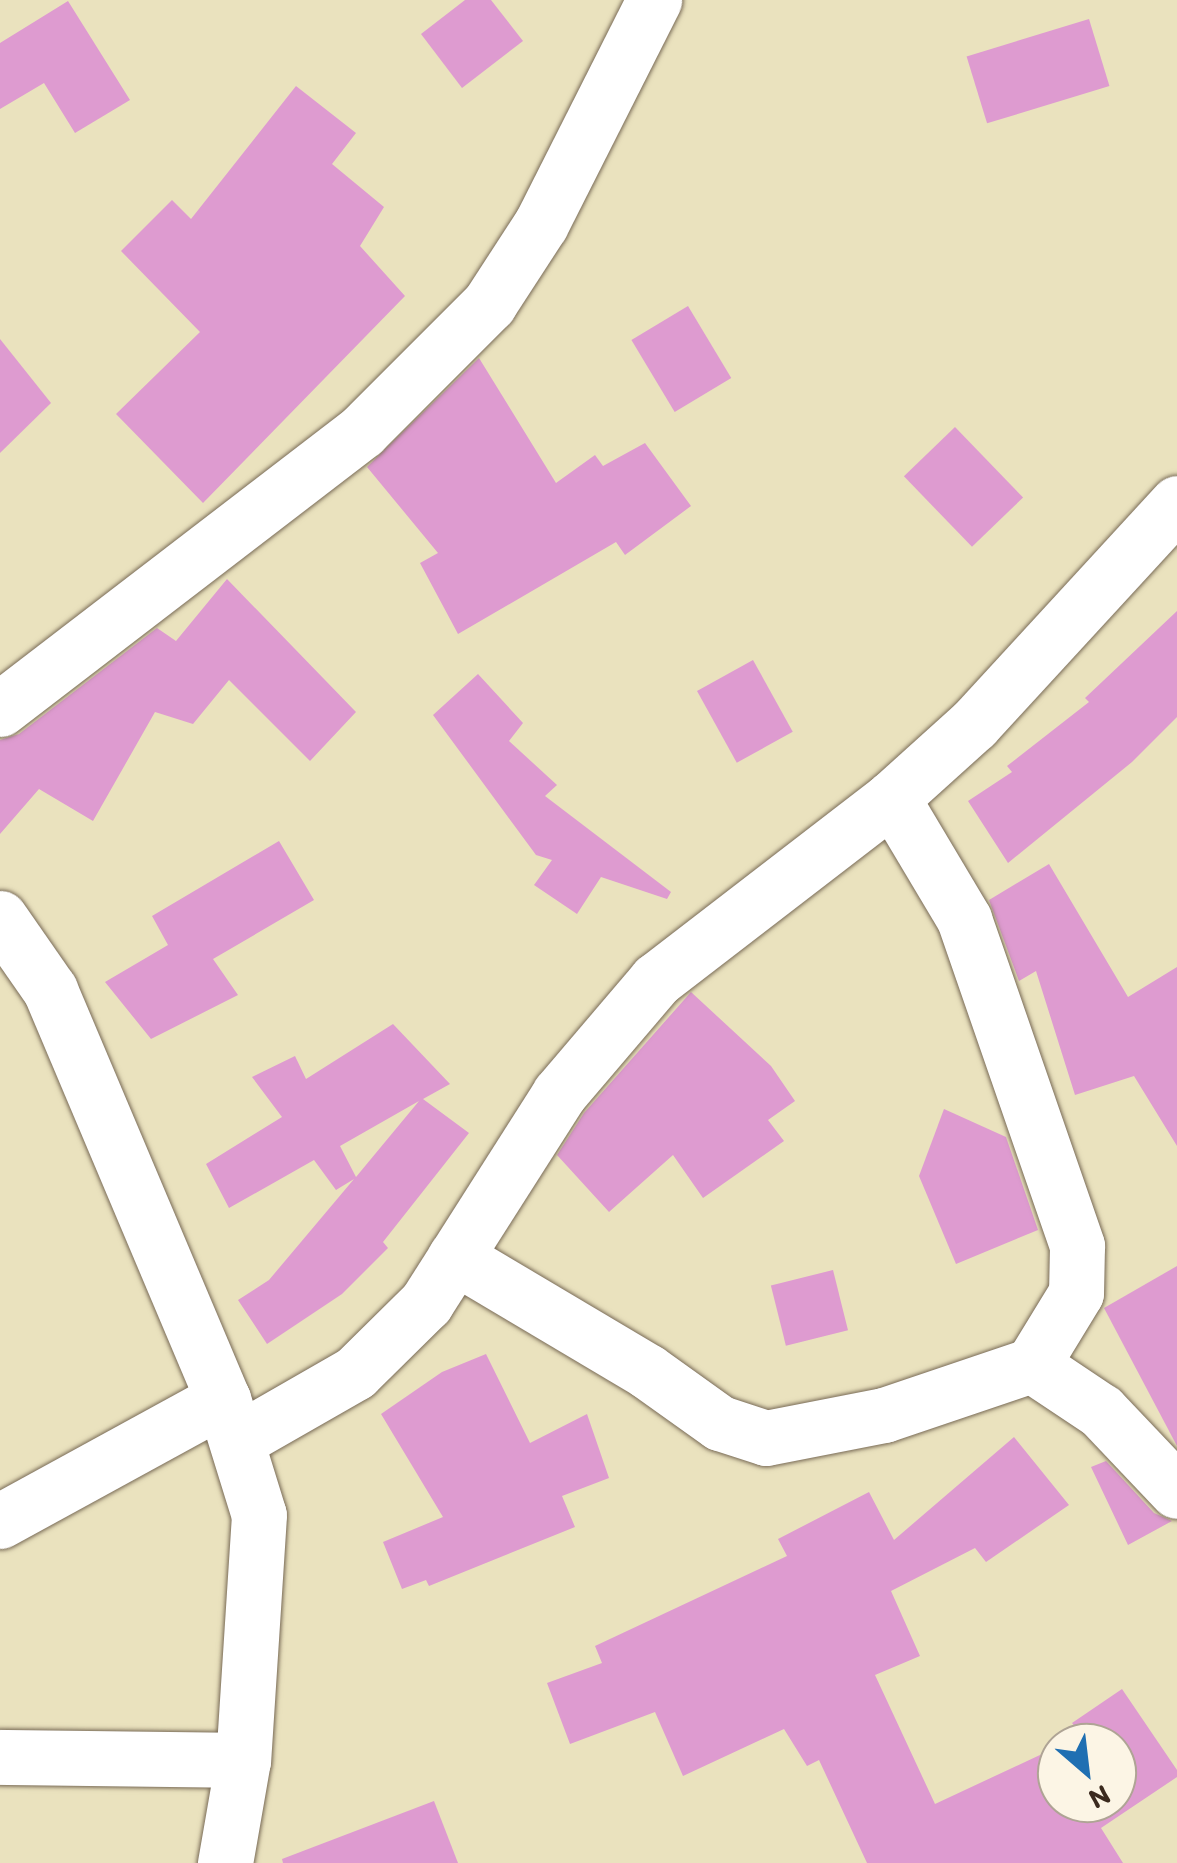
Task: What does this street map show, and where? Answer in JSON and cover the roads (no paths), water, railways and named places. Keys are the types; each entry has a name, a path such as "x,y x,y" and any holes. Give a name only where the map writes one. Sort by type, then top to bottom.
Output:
{"street":[{"path":"0,709 362,431 490,304 541,224 654,0"},
{"path":"0,1520 230,1419 356,1373 426,1303 559,1094 656,980 892,798 974,724 1167,531"},
{"path":"455,1257 647,1371 720,1424 766,1438 884,1414 1032,1365 1076,1293 1077,1246 964,919 892,798"},
{"path":"0,918 50,990 230,1419 259,1515 243,1760 225,1863"},
{"path":"1032,1365 1100,1411 1177,1491"},
{"path":"0,1757 243,1760"}]}
